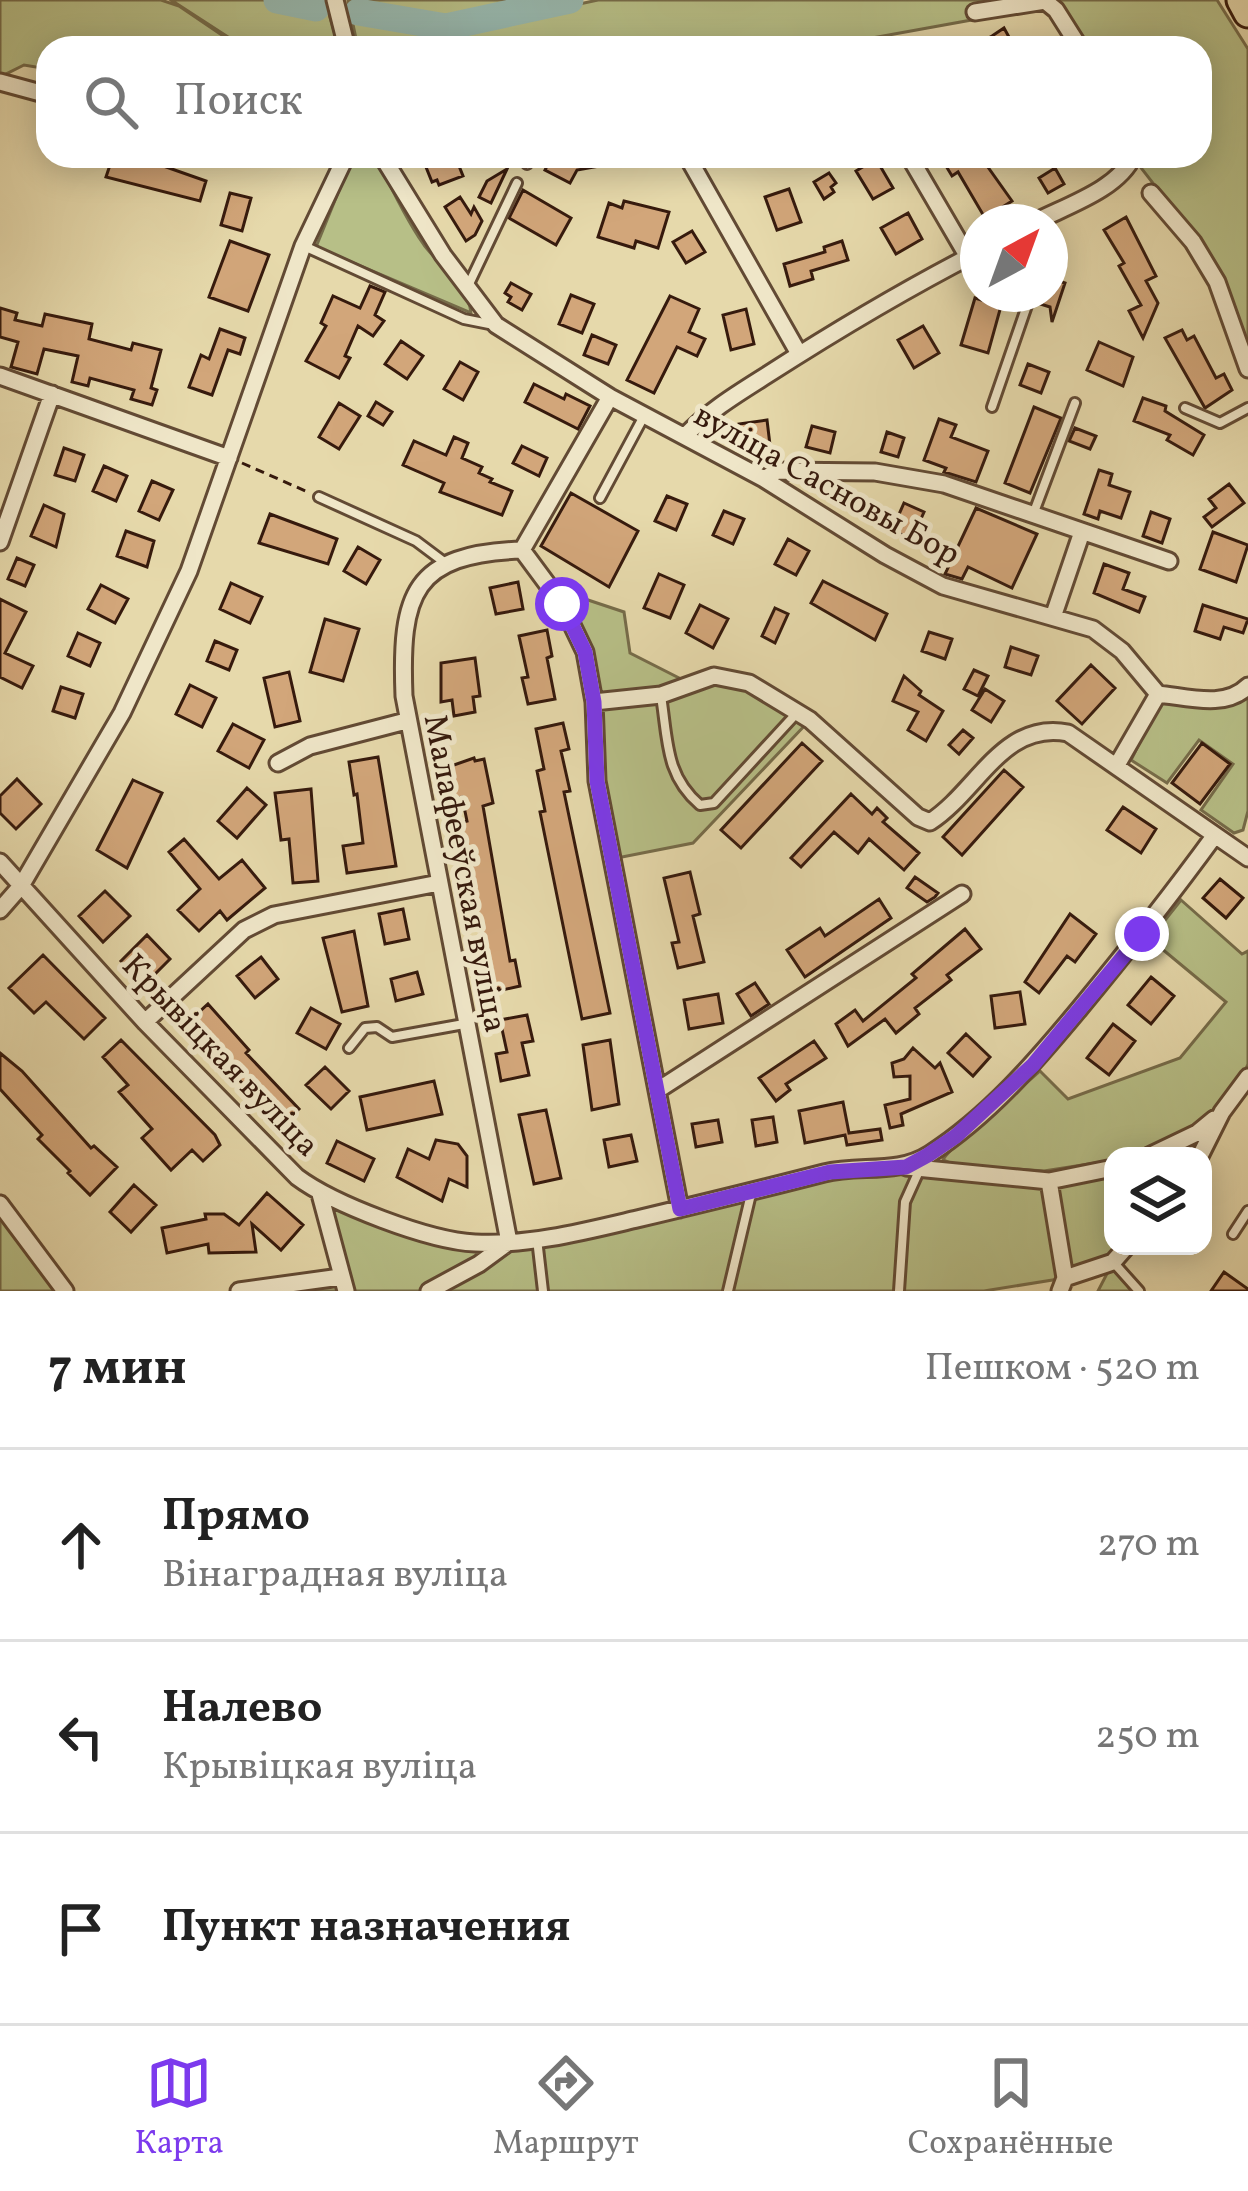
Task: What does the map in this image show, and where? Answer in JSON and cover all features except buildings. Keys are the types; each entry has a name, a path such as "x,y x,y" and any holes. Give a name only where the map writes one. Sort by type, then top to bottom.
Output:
{"highway":[{"path":"1240,0 1248,13"}],"street":[{"path":"335,0 344,36"},
{"path":"975,12 1045,1 1072,36"},
{"path":"0,82 36,92"},
{"path":"0,910 21,886 122,713 189,571 303,246 340,168"},
{"name":"вуліца Сасновы Бор","path":"390,168 496,325 610,397 764,479 944,586 1101,634 1159,694"},
{"path":"694,168 798,352"},
{"path":"917,168 960,234"},
{"path":"1068,204 1125,168"},
{"path":"1151,193 1192,242 1217,282 1248,369"},
{"path":"685,436 713,407 798,352 960,261"},
{"path":"0,376 230,458"},
{"path":"0,542 52,394"},
{"path":"522,550 610,397"},
{"path":"764,479 777,471 875,472 944,484 1169,561"},
{"path":"1053,617 1082,532"},
{"path":"444,562 479,551 522,550"},
{"path":"522,550 579,632 594,702 597,781 680,1209"},
{"name":"Малафееўская вуліца","path":"444,562 422,580 410,610 403,679 406,721 509,1242"},
{"path":"594,702 661,694 701,678 730,678 769,692 798,712 918,817 930,822 1016,740 1036,730 1069,733 1248,858"},
{"path":"1117,765 1159,694 1216,701 1248,686"},
{"path":"278,763 310,746 406,721"},
{"name":"Крывіцкая вуліца","path":"0,862 269,1151 320,1194 436,1236 474,1244 537,1238 751,1194 830,1172 913,1168 956,1136 1033,1065 1142,934 1215,835"},
{"path":"145,1022 244,930 274,915 440,883"},
{"path":"658,1090 962,894"},
{"path":"1204,1147 1222,1112 1248,1077"},
{"path":"1168,1147 1197,1133 1222,1112"},
{"path":"913,1168 1049,1181 1104,1170"},
{"path":"1049,1181 1063,1284 1119,1255"},
{"path":"239,1291 343,1284 320,1194"},
{"path":"0,1204 65,1291"},
{"path":"429,1291 509,1242"}],"lane":[{"path":"467,287 518,183"},
{"path":"303,246 464,319 496,325"},
{"path":"992,407 1025,312"},
{"path":"1033,513 1075,404"},
{"path":"1185,408 1220,423 1248,408"},
{"path":"600,498 645,415"},
{"path":"319,497 416,541 444,562"},
{"path":"661,694 672,766 680,788 700,805 715,803 798,712"},
{"path":"350,1048 365,1028 377,1027 392,1037 466,1024"},
{"path":"899,1291 904,1202 913,1168"},
{"path":"728,1291 751,1194"},
{"path":"1232,1234 1248,1211"},
{"path":"537,1238 543,1291"},
{"path":"1113,1262 1139,1291"}],"path":[{"path":"230,458 319,497"}],"green space":[{"path":"0,0 161,0 179,6 223,36 36,36 36,67 24,65 0,77"},
{"path":"171,0 325,0 336,36 226,36"},
{"path":"348,0 546,0 447,22 348,7"},
{"path":"598,0 1012,0 977,19 883,36 355,36 351,15 443,33"},
{"path":"1053,0 1217,0 1248,49 1248,358 1191,232 1141,168 1212,168 1212,36 1078,36"},
{"path":"348,168 382,168 411,225 459,286 471,313 316,247"},
{"path":"549,587 624,612 630,653 689,683 730,678 810,720 693,843 612,859 585,652"},
{"path":"1248,696 1248,811 1243,830 1234,833 1201,810 1233,764 1199,740 1167,783 1131,760 1161,699 1215,707"},
{"path":"1181,900 1242,954 1248,951 1248,1064 1227,1097 1192,1127 1153,1147 1104,1147 1104,1162 1044,1171 955,1165 943,1160 1040,1071 1068,1099 1180,1058 1226,1002 1150,939"},
{"path":"854,1169 1049,1181 1104,1170 1104,1255 1119,1255 1113,1262 1131,1291 1098,1291 1112,1264 1065,1278 984,1291 239,1291 340,1277 320,1194 436,1236 509,1242"},
{"path":"0,1204 65,1291 0,1291"}],"waterway":[{"path":"277,0 316,8"},
{"path":"358,12 446,27 570,0"}],"route":[{"path":"562,604 585,652 594,702 597,781 680,1209 830,1172 906,1167 928,1155 956,1136 1033,1065 1142,934"}]}
